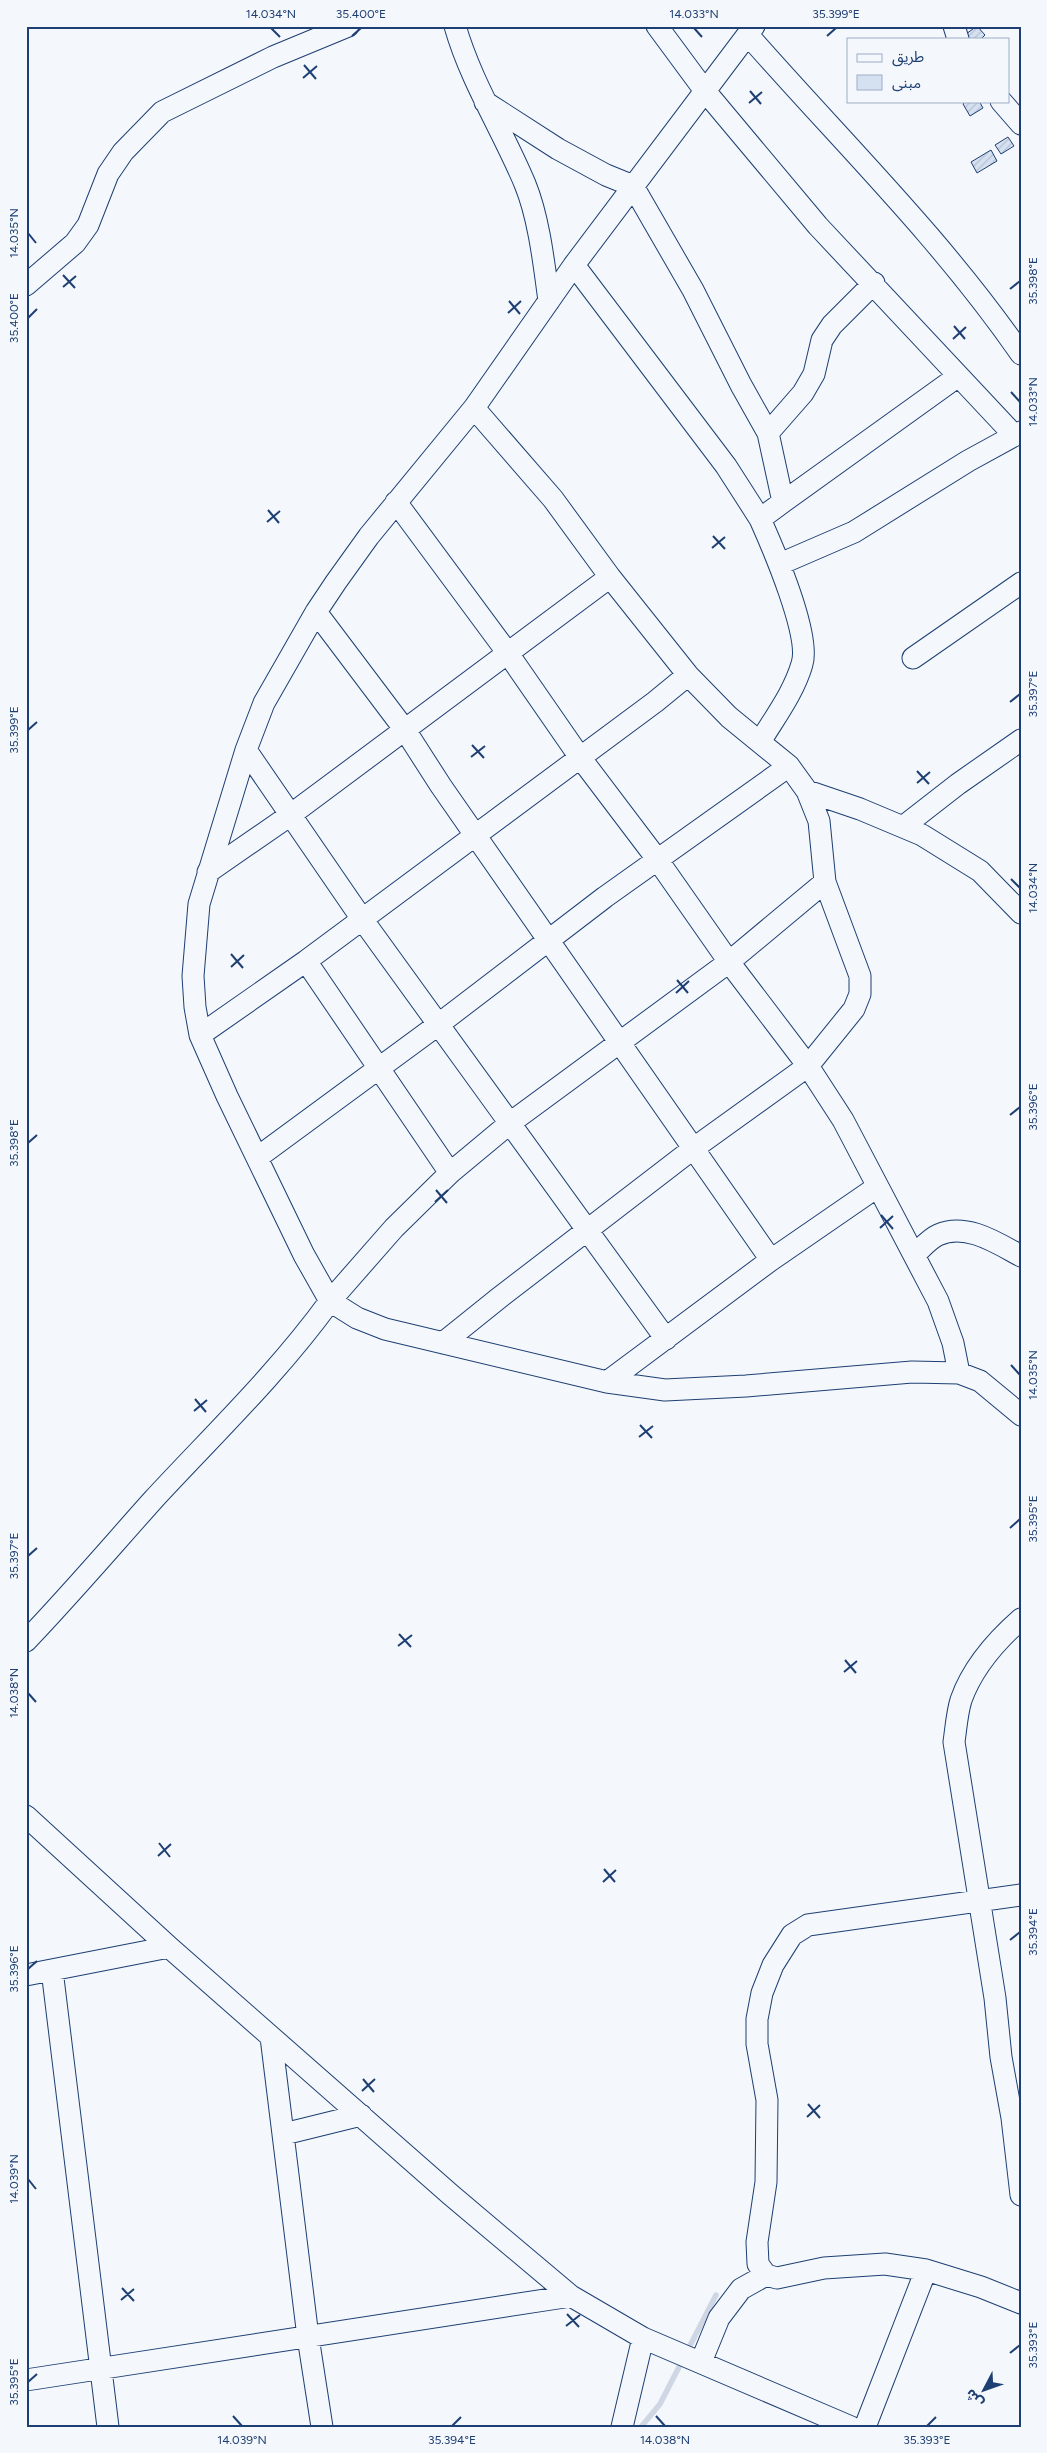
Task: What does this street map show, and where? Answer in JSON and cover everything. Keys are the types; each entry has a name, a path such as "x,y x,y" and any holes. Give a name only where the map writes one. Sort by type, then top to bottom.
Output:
{"street":[{"path":"26,285 75,243 88,225 108,174 123,152 162,112 273,57 348,26"},
{"path":"455,26 463,54 484,102 526,186 542,253 549,301"},
{"path":"657,26 706,91 818,226 874,284 957,377 1017,433 854,532 780,564"},
{"path":"954,26 958,38"},
{"path":"1021,354 990,310 930,234 812,108 751,31 574,265 474,408 369,536 316,612 264,703 246,750 199,904 192,976 200,1034 289,1224 330,1301 357,1318 385,1329 607,1382 665,1390 746,1386 912,1372 958,1372 980,1381 1021,1415"},
{"path":"484,102 558,149 606,175 634,186 693,290 768,433 783,502"},
{"path":"1002,102 1021,124"},
{"path":"574,265 726,466 760,519 780,564 801,632 804,647 803,663 794,683 760,742"},
{"path":"768,433 803,393 814,374 822,340 832,325 874,284"},
{"path":"760,519 957,377"},
{"path":"443,1343 694,1148 808,1066 854,1010 860,994 860,976 825,882 818,821 807,792 789,766 729,717 688,675 610,577 553,498 474,408"},
{"path":"396,502 507,652 579,756 657,859 729,962 808,1066 843,1120 938,1301 953,1343 958,1372"},
{"path":"208,872 290,816 507,652 610,577"},
{"path":"913,658 1021,583"},
{"path":"316,612 405,730 476,836 771,1260"},
{"path":"200,1034 306,961 476,836 579,756 655,702 688,675"},
{"path":"904,826 958,784 1021,740"},
{"path":"246,750 362,919 666,1339"},
{"path":"258,1157 439,1024 548,939 789,766"},
{"path":"807,792 904,826 980,871 1017,904"},
{"path":"26,1641 274,1372 330,1301 394,1228 450,1173 510,1123 729,962 825,882"},
{"path":"306,961 450,1173"},
{"path":"607,1382 771,1260 877,1187"},
{"path":"914,1255 938,1235 962,1230 988,1238 1021,1256"},
{"path":"1021,1619 1006,1632 980,1664 961,1700 954,1742 995,1998 1001,2057 1016,2117 1021,2195"},
{"path":"26,1816 271,2037 571,2296 643,2338 851,2427"},
{"path":"1021,1895 808,1925 792,1935 773,1965 762,1993 757,2019 757,2044 767,2100 766,2182 757,2242 757,2257 758,2264 766,2275 777,2278 824,2268 885,2264 926,2270 981,2287 1021,2303"},
{"path":"26,1975 169,1947"},
{"path":"52,1970 99,2369 108,2427"},
{"path":"271,2037 308,2337 322,2427"},
{"path":"284,2134 361,2115"},
{"path":"865,2427 926,2270"},
{"path":"699,2361 719,2318 741,2289 766,2275"},
{"path":"26,2380 571,2296"},
{"path":"622,2427 643,2338"}],"building":[{"path":"977,26 985,35 982,38 968,38 966,34"},
{"path":"965,102 980,102 983,108 970,116 963,104"},
{"path":"1008,137 1014,146 1001,154 995,145"},
{"path":"991,150 997,161 977,173 971,162"}],"waterway":[{"path":"641,2427 660,2404 716,2295"}]}
